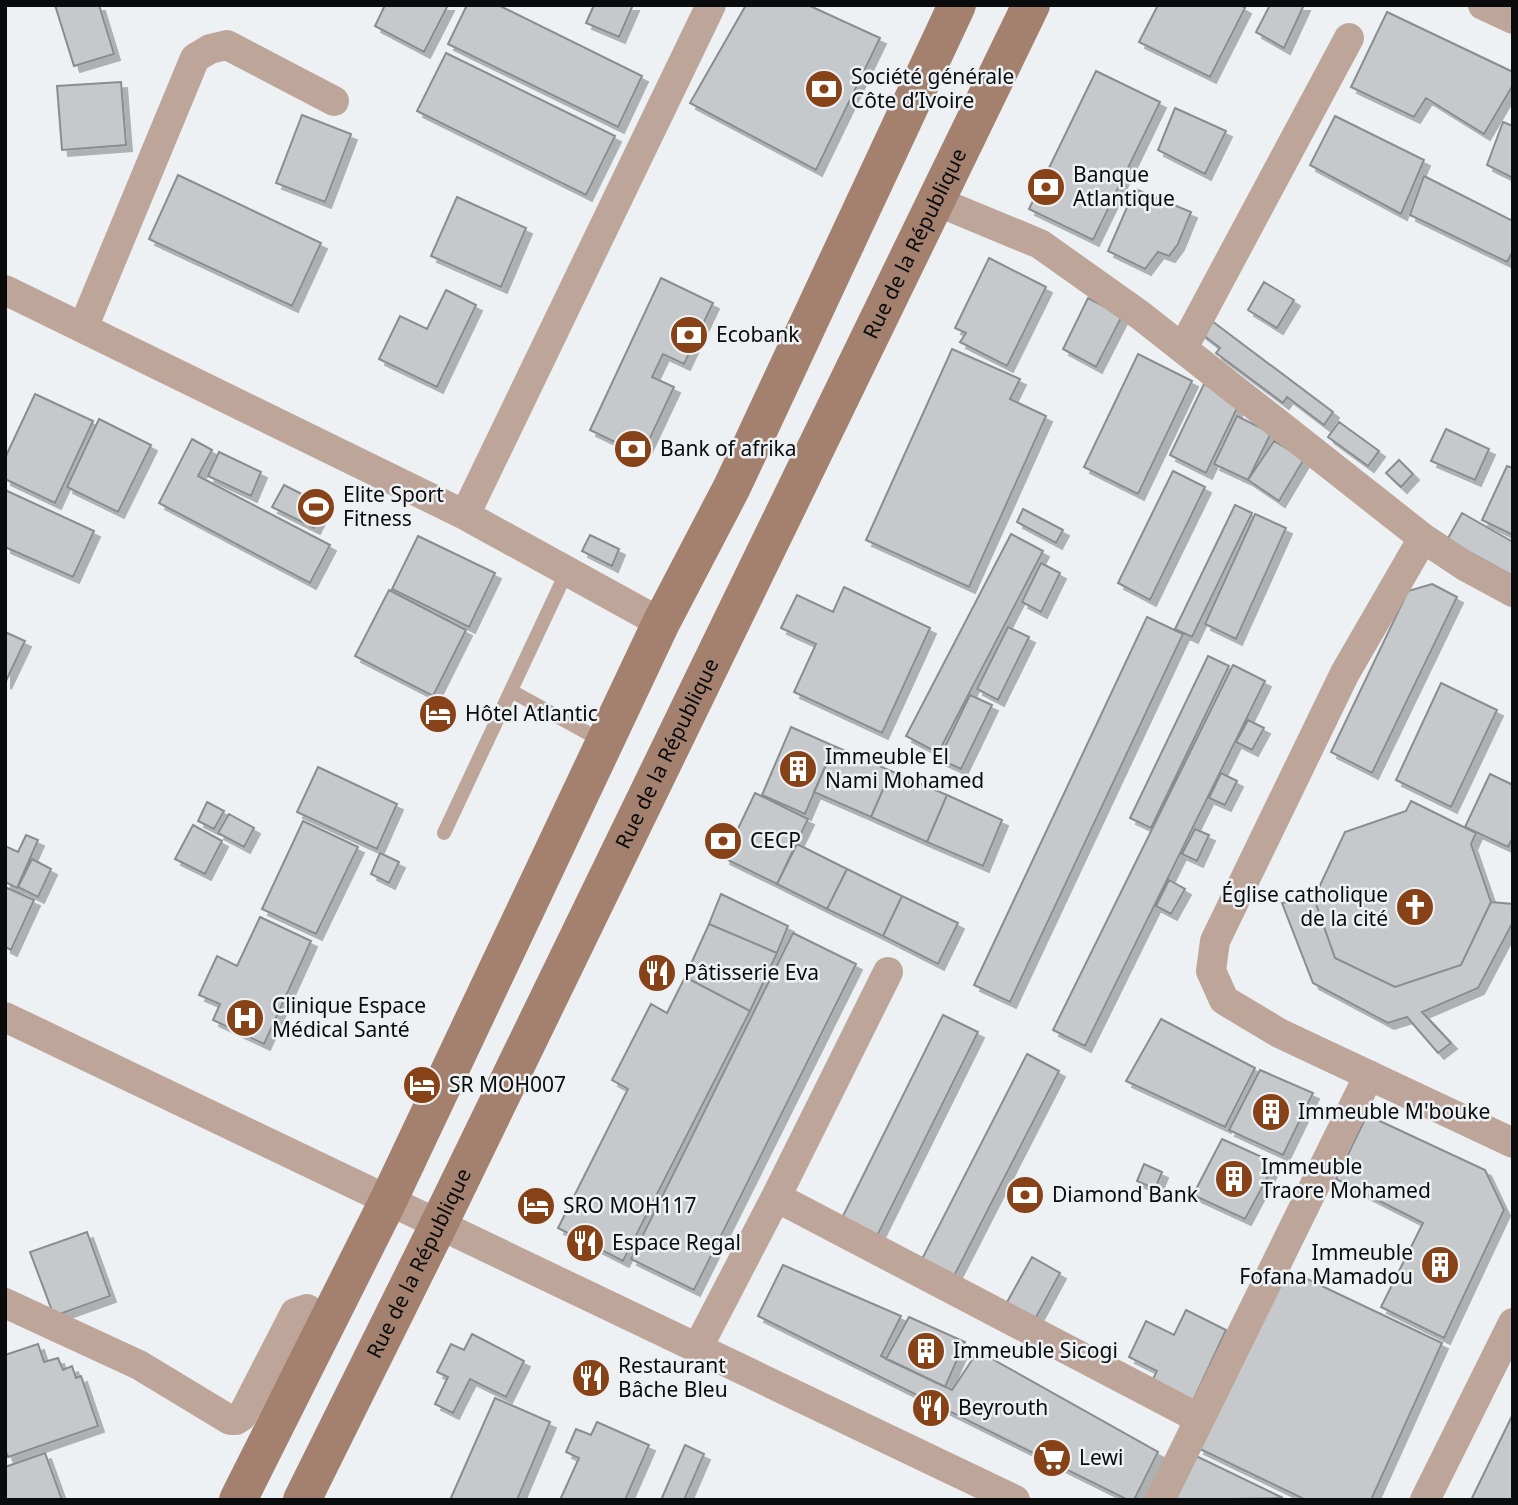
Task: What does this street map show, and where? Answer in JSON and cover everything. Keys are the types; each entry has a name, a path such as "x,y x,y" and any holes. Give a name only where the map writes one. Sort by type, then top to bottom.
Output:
{"main road":[{"name":"Rue de la République","path":"302,1500 438,1226 1031,5"},
{"path":"238,1500 388,1201 661,622 732,487 948,8"}],"street":[{"path":"464,515 710,5"},
{"path":"1483,5 1513,19"},
{"path":"1183,348 1349,38"},
{"path":"83,328 195,58 210,49 228,45 334,101"},
{"path":"936,201 1040,244 1183,348 1423,538 1513,593"},
{"path":"5,290 464,515 661,622"},
{"path":"1423,538 1339,685 1215,941 1212,971 1224,1000 1279,1033 1513,1143"},
{"path":"698,1347 776,1198 888,972"},
{"path":"5,1017 1016,1500"},
{"path":"1160,1500 1369,1075"},
{"path":"776,1198 1200,1419"},
{"path":"5,1303 139,1365 230,1420 242,1416 295,1313 307,1310 328,1321"},
{"path":"1424,1500 1513,1322"}],"lane":[{"path":"444,832 567,571"},
{"path":"511,691 604,742"}],"building":[{"path":"55,5 99,5 114,54 74,66"},
{"path":"385,5 448,5 424,52 375,26"},
{"path":"467,5 498,5 642,76 618,127 448,44"},
{"path":"594,5 633,5 619,37 586,23"},
{"path":"746,5 808,5 880,38 816,170 690,103"},
{"path":"1158,5 1240,5 1245,8 1210,77 1139,42"},
{"path":"1270,5 1304,5 1284,48 1256,32"},
{"path":"1387,12 1513,72 1513,85 1484,134 1426,98 1414,117 1351,87"},
{"path":"446,53 615,136 586,195 417,111"},
{"path":"1096,71 1160,102 1093,240 1029,209"},
{"path":"121,82 126,145 62,150 57,86"},
{"path":"1175,108 1226,131 1205,174 1158,150"},
{"path":"302,115 351,134 325,202 276,183"},
{"path":"1335,116 1424,160 1401,214 1310,165"},
{"path":"1503,122 1513,126 1513,178 1487,165"},
{"path":"178,175 321,243 292,306 149,239"},
{"path":"1424,176 1513,221 1513,251 1507,262 1410,215"},
{"path":"1135,189 1191,212 1178,244 1169,256 1158,252 1145,269 1108,251"},
{"path":"457,197 526,228 501,287 431,256"},
{"path":"989,258 1046,287 1007,366 960,342 966,333 955,328"},
{"path":"661,278 713,303 684,364 663,354 652,377 674,387 642,455 590,430"},
{"path":"1264,282 1294,300 1277,328 1248,310"},
{"path":"446,290 476,305 437,387 379,359 400,316 427,329"},
{"path":"1088,298 1122,316 1096,367 1063,349"},
{"path":"1208,318 1333,412 1324,425 1287,397 1283,403 1216,353 1220,348 1198,331"},
{"path":"952,349 1020,379 1010,399 1046,416 969,587 866,540"},
{"path":"1138,354 1192,381 1138,494 1084,467"},
{"path":"1204,384 1240,402 1206,473 1170,455"},
{"path":"35,394 93,421 55,503 5,479 5,458"},
{"path":"1237,416 1271,433 1248,480 1214,464"},
{"path":"99,419 151,445 118,512 67,487"},
{"path":"1339,422 1379,451 1368,466 1328,437"},
{"path":"1446,429 1489,449 1475,480 1431,461"},
{"path":"192,439 212,450 198,476 330,545 310,583 159,503"},
{"path":"1274,441 1304,459 1279,501 1248,480"},
{"path":"219,452 261,472 251,496 208,476"},
{"path":"1399,460 1413,474 1401,487 1386,473"},
{"path":"1507,466 1513,468 1513,535 1482,520"},
{"path":"1173,471 1205,487 1150,600 1118,583"},
{"path":"284,485 325,506 314,528 272,507"},
{"path":"5,490 94,531 73,577 5,547"},
{"path":"1235,505 1252,513 1192,637 1175,629"},
{"path":"1023,509 1063,530 1056,543 1017,522"},
{"path":"1462,513 1513,542 1513,576 1447,540"},
{"path":"1255,514 1286,528 1236,639 1205,624"},
{"path":"1011,534 1043,551 938,753 906,736"},
{"path":"590,535 619,549 612,566 582,551"},
{"path":"418,536 495,573 469,627 392,589"},
{"path":"1041,563 1060,573 1041,612 1022,602"},
{"path":"1432,584 1457,597 1372,773 1331,752 1408,591"},
{"path":"844,587 930,628 882,733 794,692 816,644 781,628 797,595 833,612"},
{"path":"389,590 466,630 433,696 355,656"},
{"path":"1147,617 1183,634 1010,1002 974,985"},
{"path":"1008,627 1029,637 998,700 977,689"},
{"path":"5,632 25,641 5,683"},
{"path":"1208,656 1229,666 1151,828 1130,818"},
{"path":"1233,665 1265,681 1085,1046 1053,1030"},
{"path":"1441,683 1497,710 1451,807 1396,780"},
{"path":"970,695 992,705 961,769 939,759"},
{"path":"1248,720 1264,728 1252,750 1236,742"},
{"name":"Immeuble El Nami Mohamed","path":"791,727 834,746 805,814 762,795"},
{"path":"834,746 891,771 871,817 814,792"},
{"path":"318,767 397,804 377,849 297,812"},
{"path":"891,771 947,795 927,842 871,817"},
{"path":"1221,773 1237,781 1225,805 1209,798"},
{"path":"1490,774 1513,785 1513,837 1508,847 1465,827"},
{"path":"755,793 808,819 777,884 724,858"},
{"path":"947,795 1002,820 983,866 927,842"},
{"path":"1411,801 1476,833 1471,844 1491,902 1461,965 1395,987 1335,958 1314,898 1345,832 1406,811"},
{"path":"207,802 224,811 214,829 198,821"},
{"path":"229,814 254,828 244,847 218,833"},
{"path":"303,821 358,847 316,934 262,909"},
{"path":"193,825 222,841 205,874 175,859"},
{"path":"1195,829 1209,835 1197,861 1182,854"},
{"path":"26,835 38,840 17,888 5,882 5,846 18,852"},
{"path":"797,844 847,869 827,909 777,884"},
{"path":"380,853 399,862 389,883 371,874"},
{"path":"32,859 51,869 38,897 18,887"},
{"path":"847,869 902,896 883,936 827,909"},
{"path":"1169,880 1185,889 1171,914 1156,906"},
{"path":"5,887 34,900 11,950 5,947"},
{"path":"721,894 788,926 777,953 709,924"},
{"path":"902,896 958,923 938,964 883,936"},
{"path":"1314,898 1335,958 1395,987 1461,965 1491,902 1513,904 1513,922 1478,988 1422,1012 1451,1043 1438,1053 1407,1017 1388,1023 1313,983 1282,903"},
{"path":"260,917 311,941 264,1044 213,1020 220,1004 199,995 217,956 237,966"},
{"path":"709,924 777,953 750,1011 685,977"},
{"path":"793,933 856,964 694,1290 631,1259"},
{"path":"685,977 750,1011 623,1261 558,1228 628,1089 612,1080 651,1004 667,1013"},
{"path":"943,1015 978,1032 876,1238 841,1220"},
{"path":"1161,1019 1255,1068 1225,1127 1126,1081"},
{"path":"1027,1054 1059,1071 954,1276 922,1259"},
{"name":"Immeuble M'bouke","path":"1260,1070 1313,1093 1283,1155 1229,1130"},
{"name":"Immeuble Fofana Mamadou","path":"1367,1115 1485,1170 1504,1210 1444,1338 1381,1307 1423,1223 1336,1179"},
{"name":"Immeuble Traore Mohamed","path":"1222,1139 1275,1163 1245,1219 1193,1195"},
{"path":"1144,1164 1162,1172 1155,1189 1137,1181"},
{"path":"87,1232 110,1296 54,1316 30,1252"},
{"path":"1032,1257 1060,1273 1034,1321 1006,1304"},
{"path":"783,1265 901,1316 881,1356 952,1390 978,1351 1158,1452 1134,1500 1128,1500 758,1316"},
{"path":"1286,1269 1442,1343 1371,1500 1306,1500 1198,1448"},
{"path":"1186,1310 1226,1330 1191,1405 1150,1385 1157,1371 1129,1357 1146,1321 1174,1335"},
{"name":"Immeuble Sicogi","path":"909,1317 965,1342 945,1387 886,1359"},
{"path":"472,1334 524,1361 506,1397 470,1379 453,1413 435,1404 448,1377 437,1372 451,1344 464,1350"},
{"path":"38,1344 44,1362 58,1358 63,1370 72,1366 76,1378 81,1376 98,1426 8,1457 5,1450 5,1355"},
{"path":"495,1398 550,1422 517,1500 450,1500"},
{"path":"1513,1414 1513,1500 1471,1500"},
{"path":"597,1422 649,1445 625,1500 560,1500 579,1458 566,1452 576,1429 591,1435"},
{"path":"685,1445 704,1454 684,1500 661,1500"},
{"path":"45,1453 62,1500 5,1500 5,1467"},
{"path":"1194,1455 1283,1498 1171,1500"}],"place":[{"name":"Société générale Côte d’Ivoire","path":"824,89"},
{"name":"Banque Atlantique","path":"1046,187"},
{"name":"Ecobank","path":"689,335"},
{"name":"Bank of afrika","path":"633,449"},
{"name":"Elite Sport Fitness","path":"316,507"},
{"name":"Hôtel Atlantic","path":"438,714"},
{"name":"Immeuble El Nami Mohamed","path":"798,769"},
{"name":"CECP","path":"723,841"},
{"name":"Église catholique de la cité","path":"1415,907"},
{"name":"Pâtisserie Eva","path":"657,973"},
{"name":"Clinique Espace Médical Santé","path":"245,1018"},
{"name":"SR MOH007","path":"422,1085"},
{"name":"Immeuble M'bouke","path":"1271,1112"},
{"name":"Immeuble Traore Mohamed","path":"1234,1179"},
{"name":"Diamond Bank","path":"1025,1195"},
{"name":"SRO MOH117","path":"536,1206"},
{"name":"Espace Regal","path":"585,1243"},
{"name":"Immeuble Fofana Mamadou","path":"1440,1265"},
{"name":"Immeuble Sicogi","path":"926,1351"},
{"name":"Restaurant Bâche Bleu","path":"591,1378"},
{"name":"Beyrouth","path":"931,1408"},
{"name":"Lewi","path":"1052,1458"}]}
